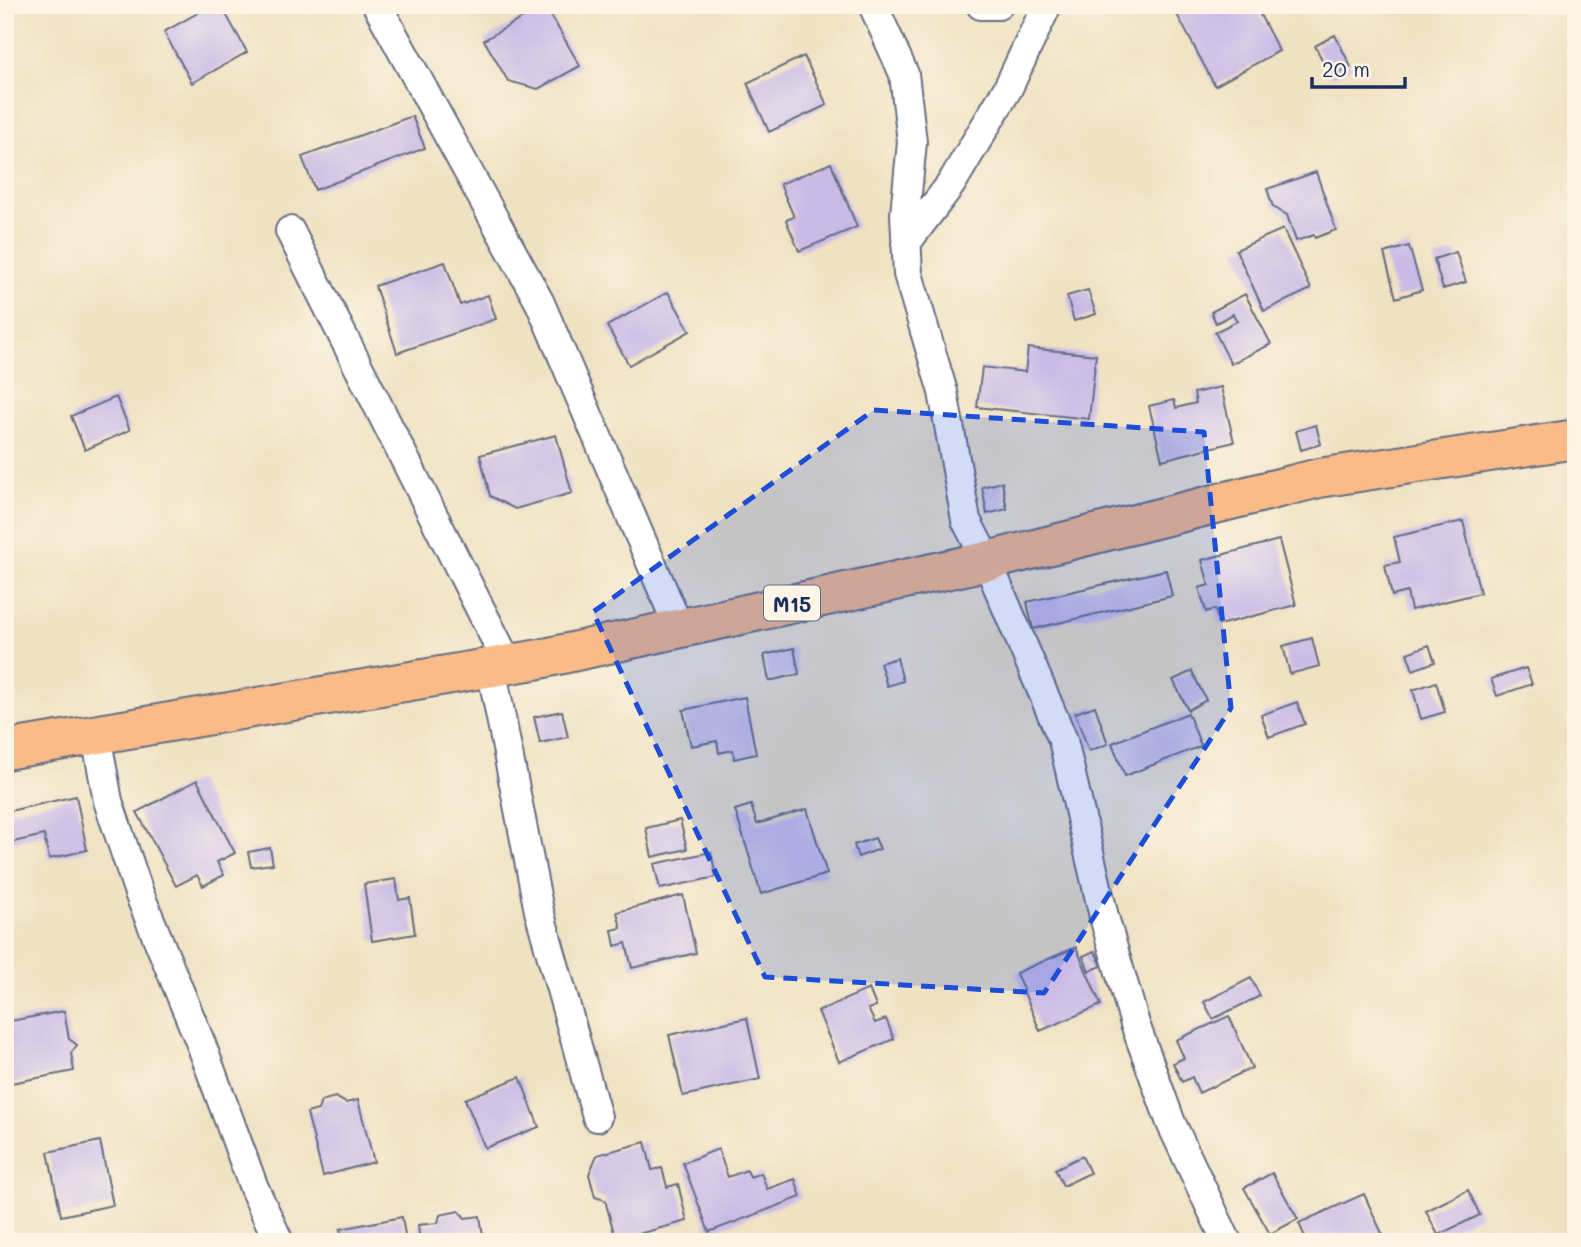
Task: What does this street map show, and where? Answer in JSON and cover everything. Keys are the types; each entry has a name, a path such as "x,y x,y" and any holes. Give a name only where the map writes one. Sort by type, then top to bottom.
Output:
{"highway":[{"name":"M15","path":"5,750 500,665 987,561 1319,478 1576,439"}],"street":[{"path":"377,5 540,303 679,628"},
{"path":"873,5 904,74 912,142 905,214 908,274 943,392 966,520 987,561 1063,740 1104,917 1135,1024 1171,1122 1227,1242"},
{"path":"981,5 999,5"},
{"path":"906,243 950,184 1008,88 1047,5"},
{"path":"290,231 500,665 539,911 597,1116"},
{"path":"96,735 108,801 139,892 201,1044 254,1188 279,1242"}],"highlighted area":[{"path":"874,410 1204,432 1231,708 1044,993 765,977 593,612"}],"building":[{"path":"212,5 221,5 247,52 192,83 164,32"},
{"path":"545,5 580,66 538,89 508,81 484,40"},
{"path":"1172,5 1255,5 1279,51 1215,86"},
{"path":"1335,35 1351,67 1331,77 1315,46"},
{"path":"804,56 827,105 769,132 747,83"},
{"path":"412,116 425,148 315,190 302,157"},
{"path":"831,163 857,227 799,251 786,220 794,217 780,184"},
{"path":"1316,172 1336,230 1315,238 1314,235 1296,241 1287,215 1273,207 1267,189"},
{"path":"1283,229 1311,289 1264,311 1236,250"},
{"path":"1409,246 1422,290 1396,298 1384,253"},
{"path":"1456,252 1466,282 1443,289 1434,259"},
{"path":"445,262 460,305 488,295 496,319 397,353 375,286"},
{"path":"1088,290 1096,314 1074,321 1067,296"},
{"path":"668,292 690,331 629,365 607,326"},
{"path":"1245,294 1271,344 1231,364 1215,332 1237,321 1233,314 1216,323 1211,312"},
{"path":"1028,348 1096,355 1089,419 977,407 982,367 1025,372"},
{"path":"1221,387 1234,442 1162,460 1149,406 1174,400 1176,408 1196,403 1194,393"},
{"path":"116,397 130,430 85,450 71,416"},
{"path":"1316,425 1321,444 1301,450 1296,431"},
{"path":"556,435 572,493 515,509 490,496 480,455"},
{"path":"1002,482 1007,509 987,514 982,487"},
{"path":"1463,521 1480,593 1411,610 1407,592 1392,596 1385,565 1400,562 1394,537"},
{"path":"1279,540 1296,605 1219,625 1215,609 1206,612 1199,588 1209,585 1202,560"},
{"path":"1166,570 1172,596 1033,629 1027,602"},
{"path":"1312,638 1319,666 1290,674 1283,646"},
{"path":"1429,645 1435,662 1413,670 1407,653"},
{"path":"794,648 799,674 769,681 764,655"},
{"path":"897,658 903,681 887,686 880,663"},
{"path":"1526,668 1532,684 1497,696 1491,679"},
{"path":"1192,671 1206,700 1188,710 1173,680"},
{"path":"1436,682 1445,712 1421,719 1413,690"},
{"path":"745,697 756,754 734,759 733,750 719,753 717,741 691,746 683,710"},
{"path":"1297,702 1305,724 1269,737 1261,715"},
{"path":"1095,706 1108,744 1089,751 1075,713"},
{"path":"562,711 568,737 540,743 534,717"},
{"path":"1188,713 1201,746 1125,776 1112,743"},
{"path":"197,780 235,853 217,862 224,875 203,886 197,875 176,886 137,812"},
{"path":"76,796 87,850 49,859 44,835 5,844 5,812"},
{"path":"751,805 757,824 807,809 827,874 761,894 735,810"},
{"path":"680,820 687,849 652,857 646,828"},
{"path":"875,838 880,849 858,857 854,845"},
{"path":"270,848 273,864 251,867 248,852"},
{"path":"711,852 716,877 660,889 654,864"},
{"path":"396,879 399,900 410,898 415,934 372,941 364,884"},
{"path":"683,895 696,953 632,968 626,943 615,946 612,930 621,928 617,912"},
{"path":"1076,947 1101,1005 1040,1031 1016,973"},
{"path":"1095,951 1102,966 1089,971 1083,956"},
{"path":"1251,978 1260,996 1213,1019 1204,1002"},
{"path":"869,989 876,1006 868,1009 875,1023 886,1019 894,1039 839,1062 818,1011"},
{"path":"64,1011 69,1039 77,1045 71,1053 74,1071 6,1084 5,1022"},
{"path":"1229,1016 1252,1068 1199,1093 1192,1077 1182,1082 1173,1063 1184,1058 1176,1040"},
{"path":"747,1018 760,1079 683,1096 669,1035"},
{"path":"520,1077 539,1127 485,1148 465,1099"},
{"path":"335,1097 346,1103 358,1100 374,1162 323,1176 307,1113 318,1110 321,1101"},
{"path":"100,1141 113,1205 61,1216 48,1152"},
{"path":"645,1142 652,1170 662,1168 667,1187 678,1184 687,1221 616,1240 605,1200 595,1197 589,1174 597,1155"},
{"path":"718,1149 728,1177 747,1170 750,1177 761,1173 767,1189 795,1179 801,1197 709,1232 683,1163"},
{"path":"1082,1156 1090,1173 1063,1186 1055,1169"},
{"path":"1272,1173 1298,1219 1270,1234 1244,1188"},
{"path":"1468,1190 1480,1215 1438,1235 1426,1211"},
{"path":"1364,1194 1386,1242 1307,1242 1299,1223"},
{"path":"459,1211 465,1218 480,1216 484,1242 420,1242 418,1225 438,1223 440,1215"},
{"path":"402,1217 406,1242 343,1242 340,1229"}]}
